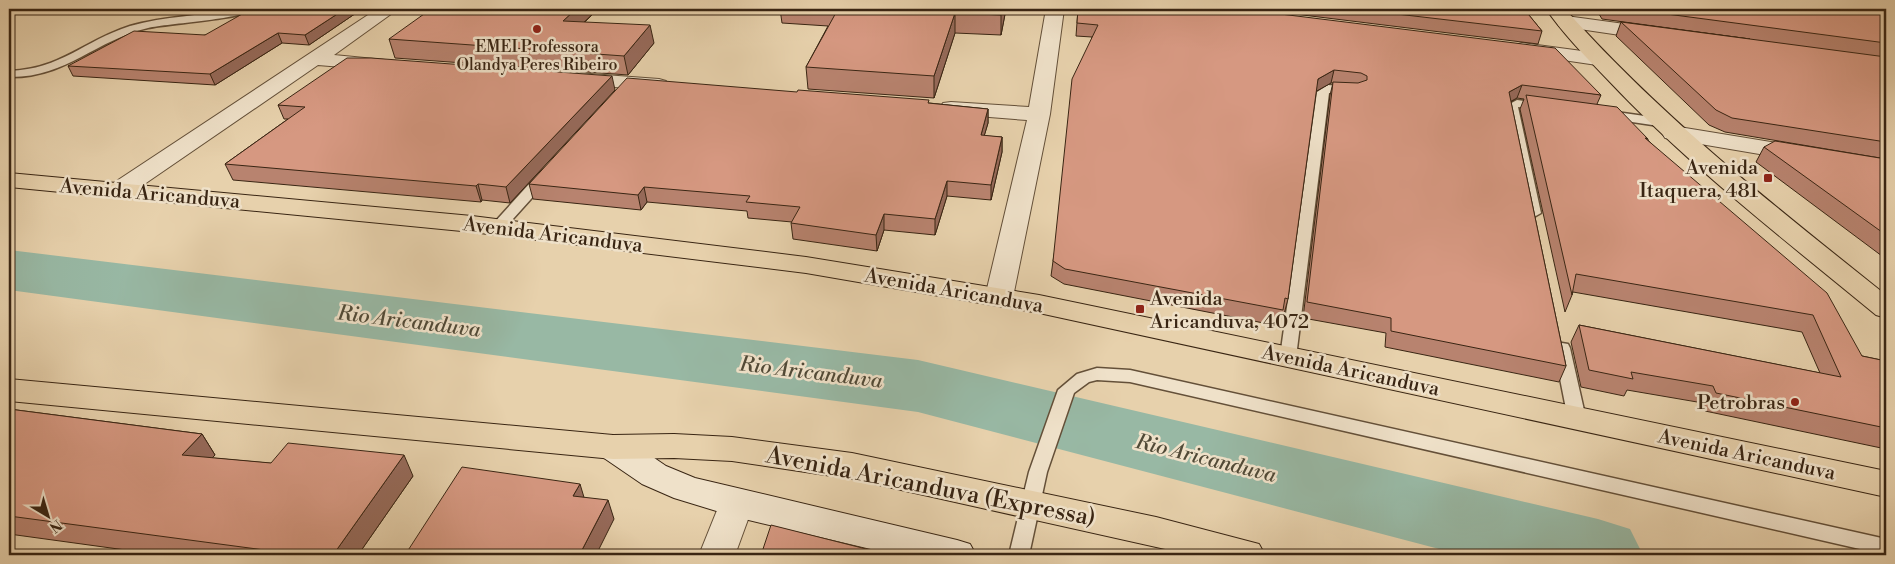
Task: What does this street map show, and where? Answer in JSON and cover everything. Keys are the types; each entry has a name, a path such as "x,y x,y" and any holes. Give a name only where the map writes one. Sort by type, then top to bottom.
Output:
{"main road":[{"path":"1560,15 1597,59 1666,128 1886,309"},
{"name":"Avenida Aricanduva","path":"9,180 120,189 498,227 806,266 999,297 1886,484"},
{"path":"9,390 613,448"},
{"name":"Avenida Aricanduva (Expressa)","path":"613,448 674,446 732,449 1034,488 1156,531 1246,555"}],"street":[{"path":"120,189 389,9"},
{"path":"999,297 1039,114 1055,9"},
{"path":"1560,15 1672,36"},
{"path":"1504,47 1597,59"},
{"path":"314,59 393,65"},
{"path":"561,78 624,90 680,87"},
{"path":"929,106 1039,114"},
{"path":"1666,128 1817,156"},
{"path":"613,448 654,475 686,489 736,503 957,555"},
{"path":"718,555 736,503"}],"lane":[{"path":"9,10 13,9"},
{"path":"9,74 28,76 46,71 133,29 248,9"},
{"path":"1288,357 1323,92 1331,88 1357,91"},
{"path":"1537,231 1512,106 1521,103 1555,108"},
{"path":"1593,113 1666,128"},
{"path":"498,227 555,164"},
{"path":"1559,334 1577,419"},
{"path":"1018,555 1034,488 1068,390 1083,378 1097,374 1130,376 1886,547"}],"building":[{"path":"251,9 345,9 305,35 278,33 210,74 68,66 134,31 205,35"},
{"path":"431,9 576,9 563,21 650,25 624,56 389,39"},
{"path":"838,9 1003,9 1001,15 955,13 934,76 806,67"},
{"path":"1078,9 1240,9 1555,48 1601,95 1522,85 1509,92 1566,366 1391,331 1391,318 1307,302 1333,82 1358,83 1367,80 1367,76 1361,73 1334,70 1318,79 1288,299 1285,298 1283,310 1065,269 1053,261 1072,79 1098,25 1077,23"},
{"path":"1354,9 1524,9 1542,31"},
{"path":"1629,9 1886,9 1886,43"},
{"path":"1621,22 1886,57 1886,142 1732,118 1716,110"},
{"path":"347,58 371,58 612,76 506,187 225,164 305,107 278,105"},
{"path":"627,78 797,92 798,90 929,100 928,103 988,109 981,135 1002,137 991,185 947,181 935,219 884,214 876,235 791,223 800,207 746,202 750,196 644,187 638,195 529,184"},
{"path":"1526,95 1617,107 1648,139 1645,138 1827,293 1862,356 1886,361 1886,428 1716,393 1713,386 1631,372 1633,379 1589,370 1579,325 1841,377 1813,315 1576,274 1572,295"},
{"path":"1775,141 1886,159 1886,235 1764,147"},
{"path":"9,409 202,434 182,455 271,463 288,443 404,455 333,555 302,555 9,516"},
{"path":"462,467 580,484 573,496 608,500 582,550 623,555 405,555"},
{"path":"771,525 890,555 761,555"}],"waterway":[{"name":"Rio Aricanduva","path":"9,270 918,386 1598,555"}],"place":[{"name":"EMEI Professora Olandya Peres Ribeiro","path":"537,29"},
{"name":"Avenida Itaquera, 481","path":"1768,178"},
{"name":"Avenida Aricanduva, 4072","path":"1140,309"},
{"name":"Petrobras","path":"1795,402"}]}
